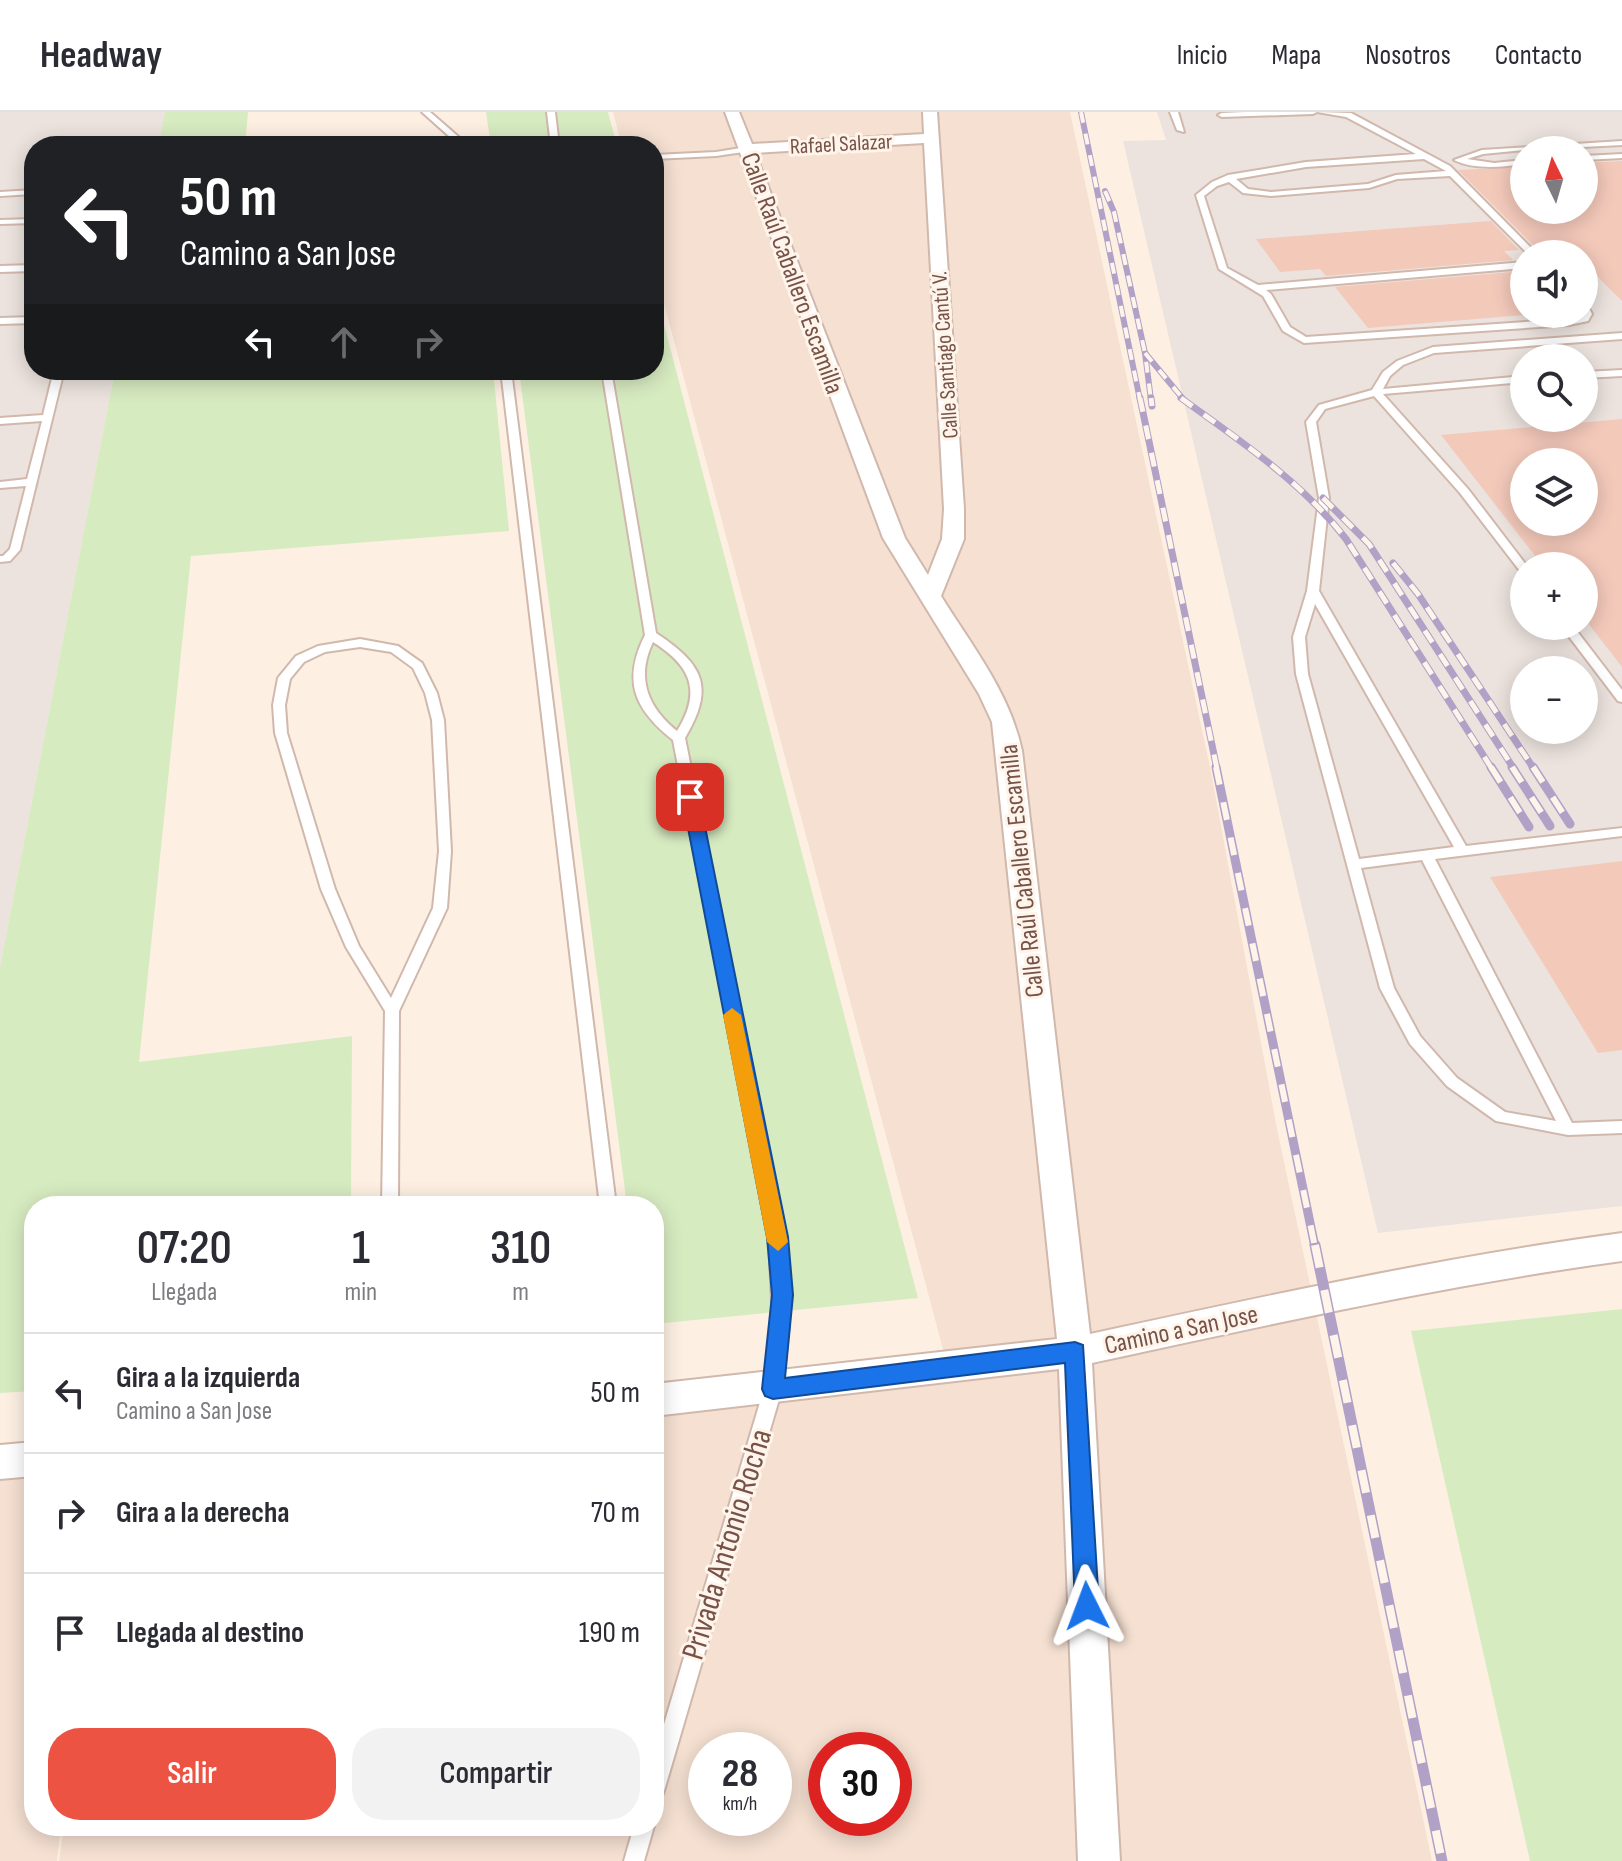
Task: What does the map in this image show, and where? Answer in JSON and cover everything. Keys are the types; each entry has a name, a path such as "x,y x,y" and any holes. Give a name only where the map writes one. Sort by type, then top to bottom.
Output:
{"street":[{"name":"Calle Raúl Caballero Escamilla","path":"732,112 894,538 932,594 1004,722 1010,751 1075,1352 1099,1861"},
{"name":"Calle Santiago Cantú V.","path":"930,112 954,509 953,539 932,594"},
{"name":"Rafael Salazar","path":"747,149 932,138"},
{"name":"Camino a San Jose","path":"664,1399 1075,1352 1326,1298 1541,1258 1622,1247"},
{"path":"0,1462 24,1460"}],"lane":[{"path":"426,112 454,136"},
{"path":"551,112 554,136"},
{"path":"1174,112 1181,130"},
{"path":"1222,115 1313,112"},
{"path":"1321,112 1347,114 1437,161 1453,173 1519,240"},
{"path":"1458,160 1482,152 1622,143"},
{"name":"Rafael Salazar","path":"664,157 747,149"},
{"path":"1427,156 1259,170 1228,177 1205,188 1200,195 1223,269 1258,288 1272,301 1286,329 1304,340 1510,326"},
{"path":"1598,157 1622,156"},
{"path":"1437,161 1510,163"},
{"path":"1228,177 1246,191 1271,194 1369,186 1396,177 1453,173"},
{"path":"0,194 24,193"},
{"path":"0,222 24,221"},
{"path":"1258,288 1510,266"},
{"path":"0,269 24,268"},
{"path":"0,321 24,320"},
{"path":"1376,392 1386,374 1400,363 1433,350 1622,336"},
{"path":"1598,374 1622,373"},
{"path":"0,559 6,559 15,550 57,380"},
{"path":"507,380 607,1196"},
{"path":"613,380 651,635 639,665 644,705 657,722 679,738 696,713 699,698 686,662 651,635"},
{"path":"1510,380 1376,392 1322,407 1311,422 1324,498 1313,591 1299,637 1302,674 1387,988 1415,1040 1452,1082 1501,1117 1568,1129 1622,1127"},
{"path":"1376,392 1464,491 1511,552"},
{"path":"0,421 49,417"},
{"path":"0,485 32,482"},
{"path":"1313,591 1462,851"},
{"path":"1578,640 1622,698"},
{"path":"390,1196 392,1011 440,908 445,851 438,720 431,693 418,666 394,649 360,643 322,649 300,659 284,678 279,705 281,733 328,889 353,947 392,1011"},
{"name":"Privada Antonio Rocha","path":"664,1757 773,1389 782,1295 777,1237 679,738"},
{"path":"1353,864 1622,832"},
{"path":"1426,855 1568,1129"},
{"path":"634,1861 641,1836"}],"shaded area":[{"path":"0,112 165,112 160,136 24,136 24,380 113,380 0,967"},
{"path":"613,112 1070,112 1211,772 1276,1124 1432,1861 59,1861 63,1836 664,1836 664,1414 952,1383 664,303 664,136 619,136"},
{"path":"1157,112 1622,112 1622,1206 1378,1233 1123,141 1166,140"},
{"path":"24,1449 24,1836 60,1836 57,1861 0,1861 0,1451"}],"green space":[{"path":"165,112 248,112 246,136 160,136"},
{"path":"486,112 608,112 614,136 490,136"},
{"path":"664,324 918,1298 664,1323 664,1196 626,1196 520,380 664,380"},
{"path":"113,380 494,380 509,531 191,556 139,1062 352,1036 351,1196 24,1196 24,1392 0,1393 0,967"},
{"path":"1622,1309 1622,1861 1530,1861 1411,1331"}],"building":[{"path":"1622,161 1622,301 1598,277 1598,240 1528,240 1512,224 1598,224 1598,162"},
{"path":"1510,168 1510,222 1458,170"},
{"path":"1491,221 1510,241 1510,251 1504,251 1510,260 1326,276 1320,269 1280,272 1256,239"},
{"path":"1510,272 1510,316 1368,328 1335,287"},
{"path":"1622,419 1622,667 1598,636 1598,552 1532,552 1520,536 1598,536 1598,448 1510,448 1510,524 1441,435 1510,429 1510,432 1598,432 1598,421"},
{"path":"1622,861 1622,1050 1598,1053 1490,877"}],"railway":[{"path":"1081,112 1140,400"},
{"path":"1105,191 1114,212 1145,353"},
{"path":"1145,353 1184,400"},
{"path":"1145,353 1151,400"},
{"path":"1140,398 1217,769"},
{"path":"1151,398 1152,406"},
{"path":"1181,398 1290,480 1346,539 1492,769"},
{"path":"1323,498 1369,544 1514,769"},
{"path":"1393,563 1418,594 1534,769"},
{"path":"1216,767 1315,1247"},
{"path":"1491,767 1529,827"},
{"path":"1512,767 1550,826"},
{"path":"1533,767 1570,824"},
{"path":"1315,1245 1442,1861"}],"slow traffic":[{"path":"732,1015 778,1242"}],"route":[{"path":"690,797 777,1237 782,1295 773,1389 1075,1352 1087,1606"}]}
